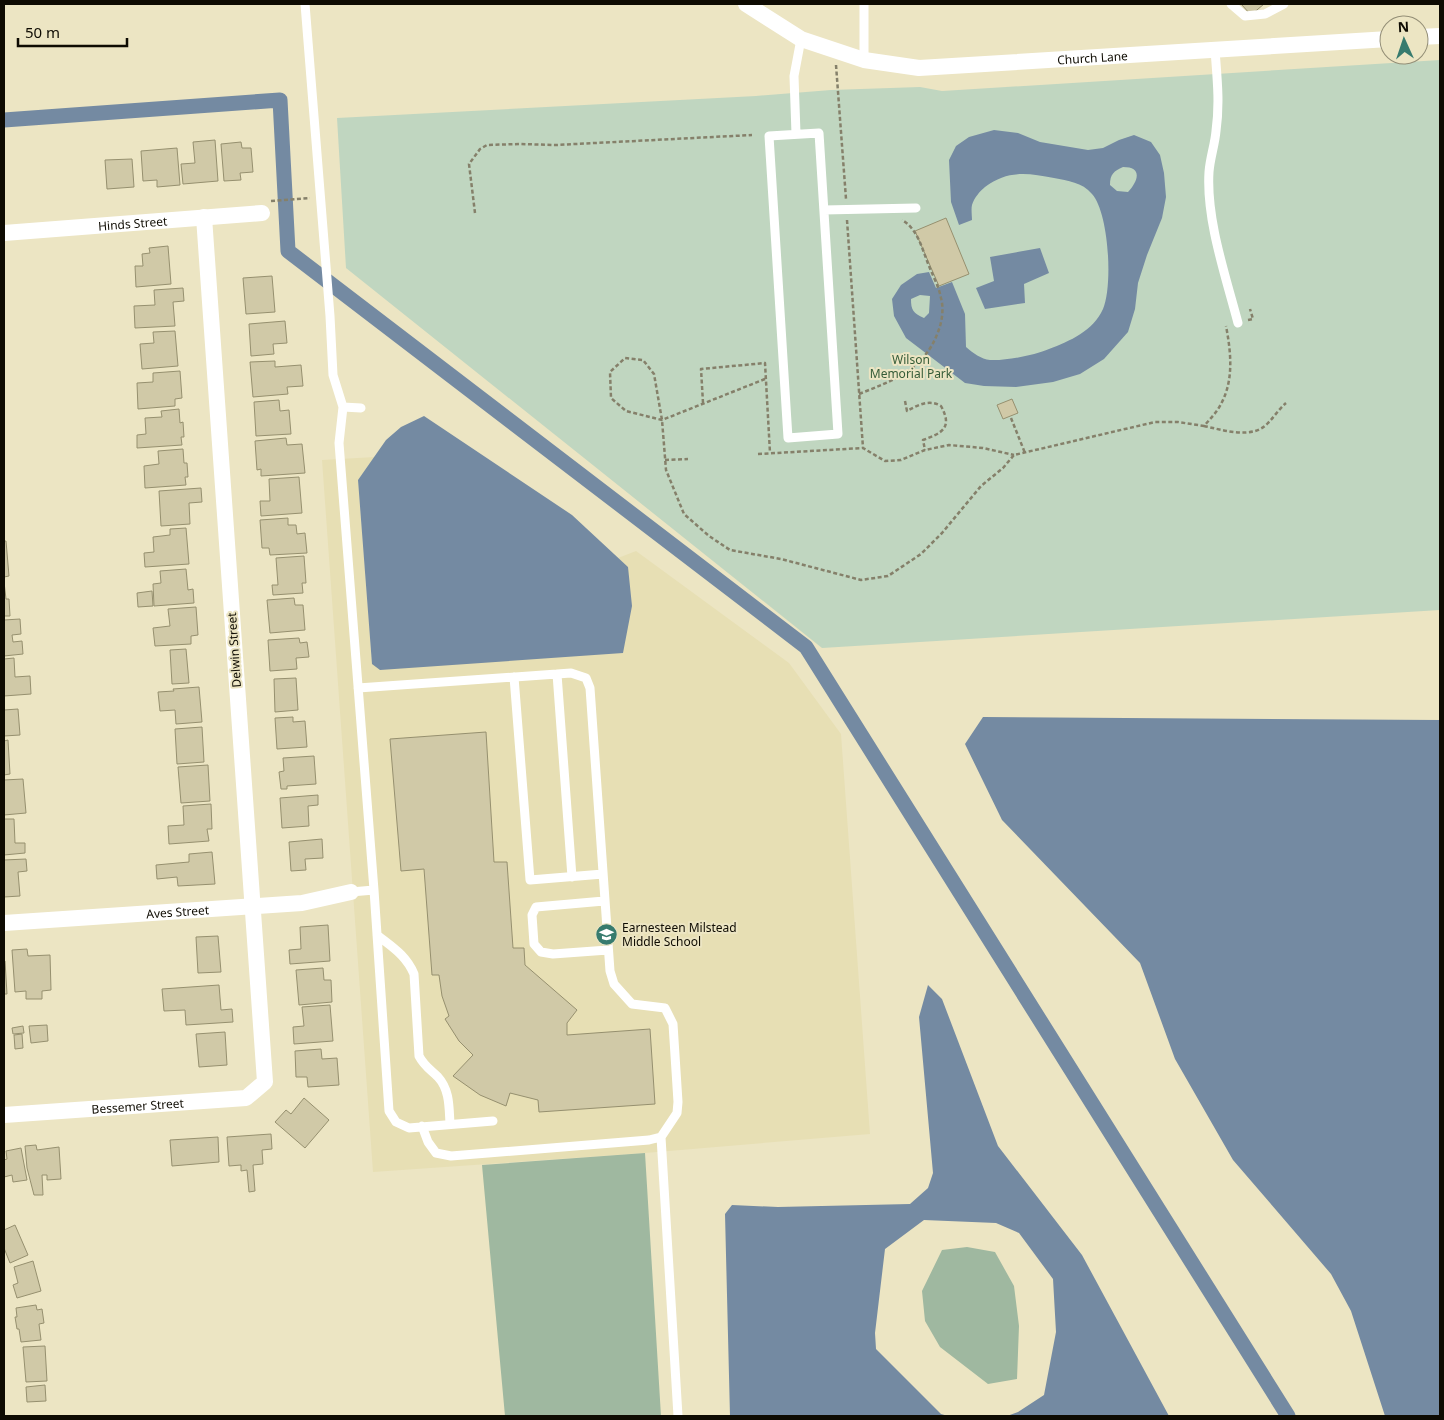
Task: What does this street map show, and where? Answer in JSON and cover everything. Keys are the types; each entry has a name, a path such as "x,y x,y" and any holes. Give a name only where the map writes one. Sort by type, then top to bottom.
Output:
{"street":[{"name":"Church Lane","path":"746,4 801,39 864,60 919,68 1379,40"},
{"name":"Hinds Street","path":"4,233 262,213"},
{"name":"Delwin Street","path":"204,217 265,1082"},
{"name":"Aves Street","path":"4,923 302,903 351,892"},
{"name":"Bessemer Street","path":"4,1115 246,1098 265,1082"}],"lane":[{"path":"305,4 333,375 343,407 339,443 374,890 388,1111 396,1122 409,1128 493,1121"},
{"path":"864,4 864,60"},
{"path":"1231,4 1245,16 1265,14 1284,4"},
{"path":"796,134 794,76 801,39"},
{"path":"1215,50 1219,92 1216,130 1209,173 1211,209 1218,247 1238,323"},
{"path":"819,133 824,210 838,434 788,438 769,136 819,133"},
{"path":"824,210 916,208"},
{"path":"343,407 361,408"},
{"path":"358,688 571,672 586,678 590,688 610,971 614,984 632,1004 664,1008 673,1024 678,1102 677,1114 661,1137 678,1416"},
{"path":"557,674 572,877"},
{"path":"514,677 530,880 603,874"},
{"path":"351,892 374,890"},
{"path":"604,901 536,907 532,915 534,944 541,952 553,954 608,950"},
{"path":"376,935 401,954 409,963 414,974 420,1056 424,1065 444,1085 448,1099 450,1124"},
{"path":"422,1126 428,1142 436,1153 450,1156 649,1140 661,1137"}],"path":[{"path":"835,51 863,448"},
{"path":"475,214 469,164 480,149 487,146 519,144 556,145 752,135"},
{"path":"274,200 297,199"},
{"path":"859,394 892,381 907,372 928,354 934,345 943,313 937,285 914,230 904,221 888,215 888,208"},
{"path":"1204,426 1220,406 1227,390 1231,350 1226,326 1253,319 1250,309"},
{"path":"765,379 662,420 626,412 611,398 610,372 624,358 643,360 654,374 662,420 666,470 684,514 708,536 730,550 781,560 861,580 888,576 922,554 981,486 1003,468 1014,455"},
{"path":"703,403 701,369 765,363 770,454"},
{"path":"905,401 907,411 920,404 929,402 941,406 944,413 946,421 940,434 923,440 926,450"},
{"path":"758,454 863,448 885,461 901,460 926,450 949,445 983,448 1014,455 1154,422 1178,422 1226,431 1254,432 1267,425 1276,412 1286,403"},
{"path":"1011,418 1026,453"},
{"path":"665,460 688,459"}],"shaded area":[{"name":"Earnesteen Milstead Middle School","path":"375,457 358,480 372,664 628,567 618,558 636,551 789,663 841,734 870,1134 645,1153 373,1172 322,460"}],"green space":[{"name":"Wilson Memorial Park","path":"1440,60 1440,610 822,648 346,268 337,118 756,96 831,90 920,87 942,91 1379,64 1429,65 1429,61"},
{"path":"645,1153 661,1416 505,1416 482,1165"},
{"path":"967,1247 995,1252 1014,1286 1019,1326 1017,1379 988,1384 940,1347 925,1321 922,1291 942,1250"}],"water":[{"path":"994,130 1018,133 1040,142 1088,150 1103,148 1134,135 1151,142 1160,155 1166,197 1162,218 1138,283 1135,309 1128,332 1104,359 1080,374 1053,382 1016,387 984,386 965,383 906,338 894,316 892,299 901,285 917,274 929,272 936,288 952,282 965,314 966,347 983,358 997,360 1028,355 1065,342 1087,329 1099,317 1103,309 1108,284 1108,250 1106,233 1098,203 1092,194 1079,184 1070,181 1026,174 1010,175 985,187 972,205 972,220 959,225 951,202 949,160 956,146 969,137","holes":["1123,167 1134,169 1137,175 1128,192 1117,191 1110,185 1113,173","920,295 930,296 929,313 924,318 915,313 911,306 911,299"]},
{"path":"1040,248 1049,273 1024,284 1025,303 985,309 976,288 994,281 990,257"},
{"path":"424,416 572,515 628,567 632,606 623,653 380,670 372,664 358,480 386,440 401,427"},
{"path":"983,717 1440,720 1440,1416 1385,1416 1351,1311 1331,1274 1233,1160 1175,1059 1140,963 1002,820 965,744"},
{"path":"928,985 942,999 998,1146 1082,1255 1169,1416 1007,1416 1018,1412 1044,1395 1056,1332 1053,1279 1019,1233 996,1223 924,1220 885,1249 875,1333 876,1349 941,1414 948,1416 730,1416 725,1214 732,1205 778,1207 910,1204 928,1188 933,1173 919,1017"}],"building":[{"path":"1241,4 1264,4 1251,15"},
{"path":"215,140 218,181 183,184 181,164 195,163 193,142"},
{"path":"241,142 242,148 251,148 253,172 240,173 241,180 224,181 221,144"},
{"path":"177,148 180,185 157,187 157,180 143,181 141,151"},
{"path":"132,159 134,187 107,189 105,160"},
{"path":"946,218 969,274 939,286 915,231"},
{"path":"168,246 171,284 136,287 135,266 143,266 142,254 150,253 149,248"},
{"path":"272,276 275,312 246,314 243,278"},
{"path":"183,288 184,301 173,302 175,326 135,328 134,306 155,305 154,290"},
{"path":"285,321 287,343 273,344 274,354 251,356 249,324"},
{"path":"175,331 178,366 142,369 140,344 154,343 153,332"},
{"path":"275,361 275,367 301,365 303,386 287,387 288,394 253,397 250,362"},
{"path":"180,371 182,398 175,399 175,406 138,409 137,383 153,382 153,373"},
{"path":"1012,399 1018,413 1003,419 997,405"},
{"path":"279,400 280,411 289,410 291,434 256,436 254,402"},
{"path":"179,409 180,423 183,422 184,437 181,437 182,445 137,448 137,435 146,434 145,418 162,417 161,411"},
{"path":"286,438 287,445 302,444 305,473 261,476 261,469 257,470 255,441"},
{"path":"183,449 184,463 187,463 188,477 185,477 186,485 145,488 144,466 159,464 158,451"},
{"path":"299,477 302,513 261,516 260,501 270,501 269,479"},
{"path":"201,488 202,502 189,503 190,524 161,526 159,491"},
{"path":"288,518 288,525 296,525 297,534 305,533 307,553 270,555 269,548 262,548 260,520"},
{"path":"186,528 189,564 145,567 144,553 154,552 153,537 170,535 170,529"},
{"path":"4,541 6,541 9,576 4,577"},
{"path":"304,556 306,583 302,583 303,593 273,595 272,585 278,585 276,558"},
{"path":"186,569 188,590 193,589 194,603 154,606 153,584 161,583 160,571"},
{"path":"4,582 6,599 9,599 10,616 4,616"},
{"path":"152,591 153,606 138,607 137,593"},
{"path":"294,598 295,605 303,605 305,630 270,633 267,600"},
{"path":"196,607 198,635 191,636 191,644 155,646 153,628 170,626 168,609"},
{"path":"20,619 21,634 12,635 13,642 22,641 23,654 4,656 4,620"},
{"path":"299,638 300,643 307,642 309,657 296,658 297,669 270,671 268,640"},
{"path":"186,649 189,683 172,684 170,650"},
{"path":"14,658 15,677 30,676 31,694 4,696 4,659"},
{"path":"296,678 298,710 275,712 274,679"},
{"path":"199,687 202,722 176,724 175,710 160,711 158,692"},
{"path":"18,709 20,735 4,736 4,710"},
{"path":"293,717 293,722 305,721 307,747 277,749 275,718"},
{"path":"202,727 204,762 177,764 175,729"},
{"path":"486,732 494,862 507,862 513,948 524,948 525,965 577,1010 567,1023 567,1035 650,1029 655,1104 539,1112 538,1100 510,1093 506,1106 480,1095 453,1076 473,1055 459,1041 445,1019 449,1016 442,996 439,975 432,975 424,869 401,871 390,739"},
{"path":"8,740 10,774 4,775 4,741"},
{"path":"314,756 316,784 287,786 287,789 281,789 279,772 284,771 283,758"},
{"path":"208,765 210,801 181,803 178,767"},
{"path":"23,779 26,813 4,815 4,780"},
{"path":"318,795 318,805 308,806 309,826 282,828 280,798"},
{"path":"211,804 212,829 207,829 209,841 169,844 168,826 184,825 183,806"},
{"path":"4,819 14,819 15,843 25,843 25,853 4,855"},
{"path":"322,839 323,858 305,859 306,870 291,871 289,842"},
{"path":"212,852 215,884 178,886 177,877 157,879 156,865 189,862 189,854"},
{"path":"26,859 27,871 18,872 20,896 4,897 4,860"},
{"path":"328,925 330,961 290,964 289,950 301,949 300,927"},
{"path":"218,936 221,972 198,973 196,937"},
{"path":"27,949 28,956 50,955 51,990 42,991 42,999 26,999 26,991 15,992 12,950"},
{"path":"5,961 7,994 4,994"},
{"path":"323,968 324,980 331,980 332,1002 299,1005 296,970"},
{"path":"219,985 221,1010 232,1009 233,1022 186,1025 185,1010 164,1011 162,989"},
{"path":"330,1005 333,1041 294,1044 293,1027 304,1026 302,1007"},
{"path":"47,1025 48,1041 31,1043 29,1026"},
{"path":"23,1026 24,1033 13,1034 12,1028"},
{"path":"225,1032 227,1065 199,1067 196,1034"},
{"path":"22,1034 23,1048 15,1049 14,1035"},
{"path":"321,1049 322,1059 337,1058 339,1085 308,1087 307,1077 296,1077 295,1051"},
{"path":"304,1098 329,1120 305,1148 275,1122 286,1110 291,1114"},
{"path":"271,1134 272,1149 262,1150 263,1164 253,1165 255,1191 249,1192 247,1170 241,1171 241,1165 229,1166 227,1137"},
{"path":"218,1137 219,1162 172,1166 170,1140"},
{"path":"36,1145 37,1150 59,1147 61,1179 47,1180 47,1175 42,1175 43,1195 34,1195 27,1168 25,1146"},
{"path":"21,1148 27,1180 13,1182 12,1175 4,1177 4,1160 7,1159 6,1151"},
{"path":"15,1225 28,1255 10,1263 4,1248 4,1230"},
{"path":"33,1261 41,1291 17,1298 13,1285 18,1283 14,1267"},
{"path":"36,1305 37,1310 42,1309 44,1323 39,1324 41,1340 21,1342 15,1317 17,1317 16,1308"},
{"path":"45,1346 47,1381 26,1382 23,1347"},
{"path":"45,1385 46,1401 27,1402 26,1387"}],"waterway":[{"path":"4,120 280,100 288,251 806,647 1288,1416"}],"place":[{"name":"Earnesteen Milstead Middle School","path":"606,934"}]}
